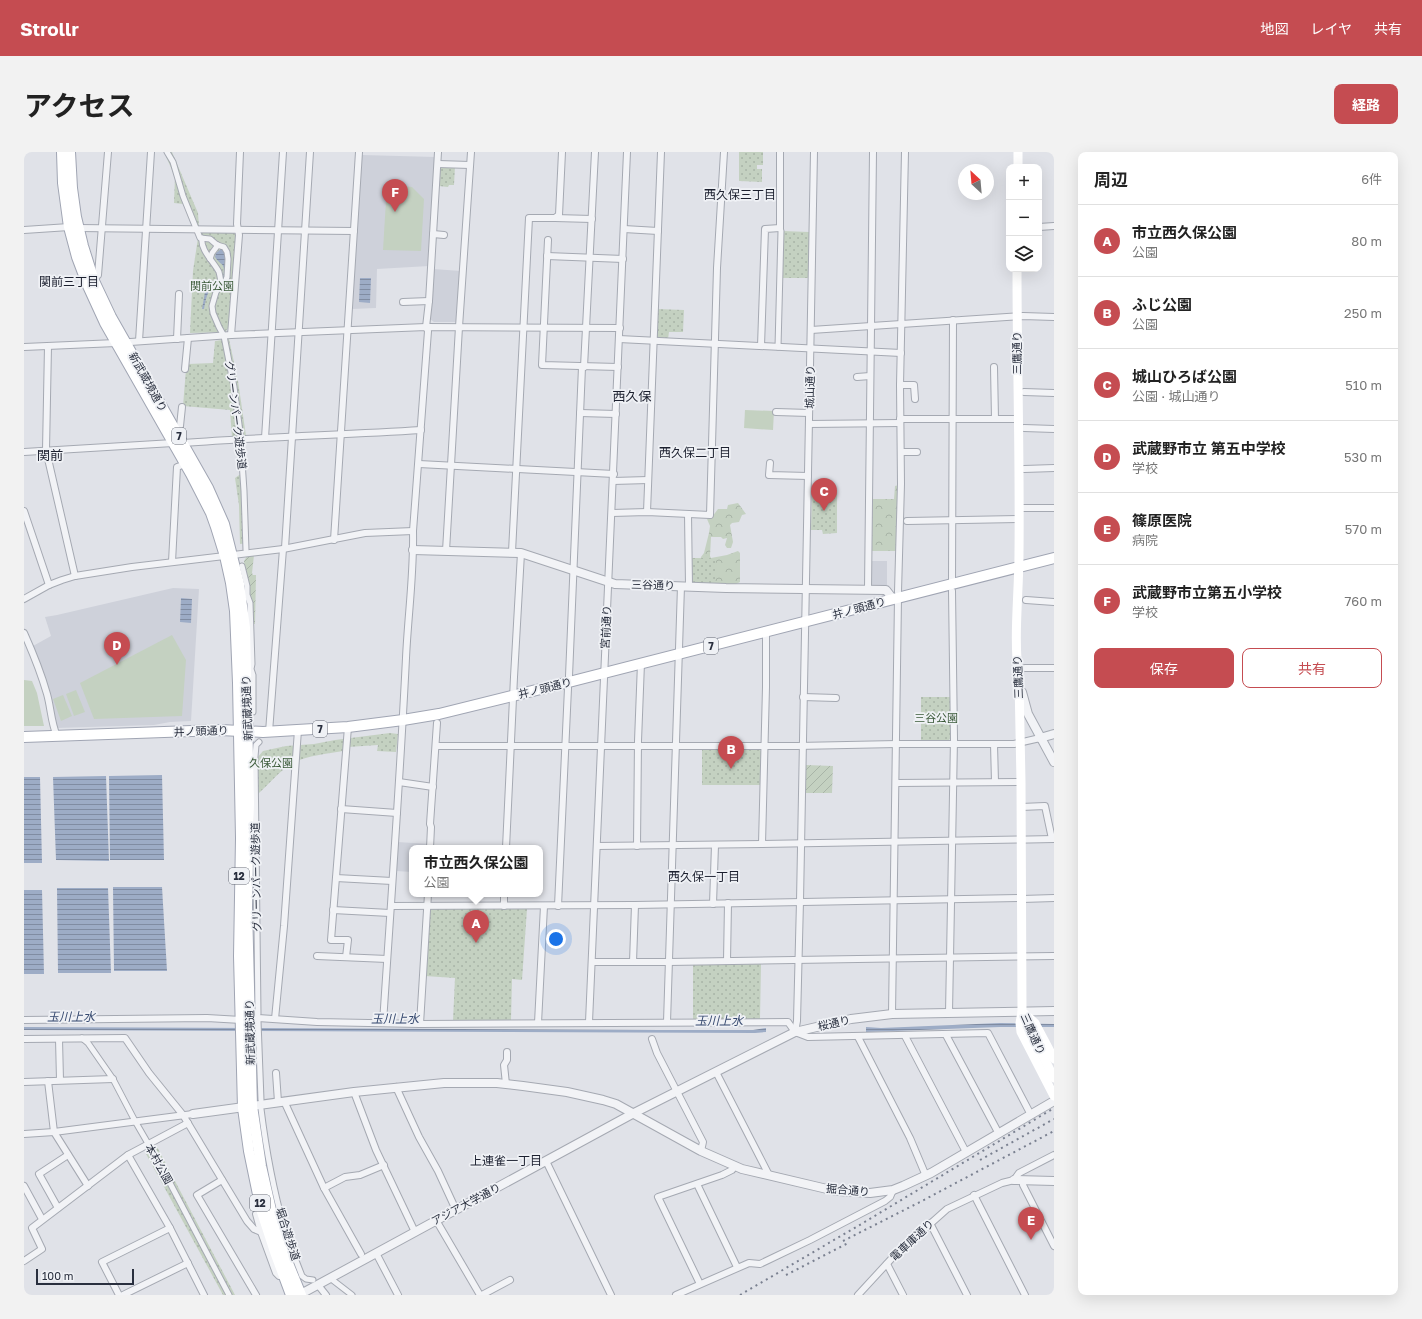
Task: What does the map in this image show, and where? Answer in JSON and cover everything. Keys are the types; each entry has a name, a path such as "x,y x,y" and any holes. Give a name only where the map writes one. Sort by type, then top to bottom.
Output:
{"main road":[{"name":"新武蔵境通り","path":"62,152 63,183 74,227"},
{"name":"新武蔵境通り","path":"70,152 77,257 88,286 98,310 121,342 178,443 229,555 235,611 243,731 239,956 249,1019 252,1108 250,1158 261,1210 283,1275 298,1295"},
{"path":"1018,152 1018,164"},
{"name":"三鷹通り","path":"1017,272 1019,508 1017,642 1021,782 1022,1012 1030,1032 1054,1078"},
{"name":"井ノ頭通り","path":"24,737 243,731 269,732 348,727 439,714 766,632 896,596 952,588 1019,567 1054,558"},
{"path":"1054,1059 1035,1023 1022,1012 1020,1023 1021,1032 1054,1096"},
{"name":"新武蔵境通り","path":"252,1108 260,1166 271,1210 298,1295"}],"street":[{"path":"98,275 108,152"},
{"path":"139,341 151,152"},
{"path":"167,152 173,162 183,196 200,238 202,238 201,240 210,259 219,273 222,285 236,288"},
{"path":"231,335 236,288 239,235 240,152"},
{"path":"265,438 283,152"},
{"path":"269,732 292,437 310,152"},
{"path":"334,540 359,152"},
{"path":"383,1023 403,720 413,531 428,331 426,327 429,301 438,152"},
{"path":"446,551 471,152"},
{"path":"556,218 559,215 562,152"},
{"path":"569,676 580,413 595,152"},
{"name":"宮前通り","path":"589,1022 627,152"},
{"path":"647,512 661,152"},
{"path":"612,513 647,512 710,515 717,268 724,152"},
{"path":"778,347 781,231 780,152"},
{"name":"城山通り","path":"795,1032 797,1021 800,901 804,622 814,152"},
{"path":"868,590 873,152"},
{"path":"892,1014 897,744 896,596 900,519 900,384 905,152"},
{"path":"438,164 470,165"},
{"path":"506,845 513,695 516,469 522,327 529,218 592,218"},
{"path":"1042,227 1054,226"},
{"path":"24,230 74,227 354,231"},
{"path":"761,346 765,229 780,228"},
{"path":"624,229 658,231"},
{"path":"433,234 444,235"},
{"path":"202,238 210,239 218,245 212,253 210,259"},
{"path":"548,240 542,365 618,367"},
{"name":"グリーンパーク遊歩道","path":"218,245 224,248 227,252 227,277 216,292 212,306 213,313 224,336 234,387 244,491 246,550"},
{"path":"547,256 623,259"},
{"path":"177,339 179,294"},
{"path":"403,302 429,301"},
{"path":"811,330 1017,316 1054,316"},
{"path":"949,1013 953,744 953,320"},
{"path":"24,346 48,346 231,335 426,327 543,326 620,328"},
{"path":"185,369 188,338"},
{"path":"619,339 901,353"},
{"path":"48,346 46,450 75,576"},
{"path":"994,367 995,419"},
{"path":"857,377 870,376"},
{"path":"900,384 914,385 915,399"},
{"path":"1024,392 1054,392"},
{"path":"180,426 182,407"},
{"path":"776,412 809,413"},
{"path":"580,413 616,414"},
{"path":"809,424 870,424 953,419 1018,419"},
{"path":"1024,428 1054,429"},
{"path":"24,452 240,438 341,435 421,430"},
{"path":"900,452 918,452"},
{"path":"770,463 766,475 808,476"},
{"path":"419,464 484,466 614,474"},
{"path":"172,562 178,467 180,466"},
{"path":"1024,469 1054,468"},
{"path":"613,481 648,480"},
{"path":"1019,508 1054,508"},
{"path":"24,511 49,585"},
{"path":"667,1022 680,653 685,586 690,551 688,514"},
{"path":"907,521 1019,519"},
{"path":"24,599 49,585 75,576 172,562 284,549 365,533 413,531"},
{"name":"三谷通り","path":"413,550 516,552 615,584 886,590 896,596"},
{"path":"242,566 248,586 247,595 250,603 253,712"},
{"path":"1026,600 1054,602"},
{"path":"762,844 767,664 766,632"},
{"path":"24,633 40,672 47,695 54,730 57,736"},
{"path":"637,846 641,663"},
{"path":"1025,668 1054,668"},
{"path":"1019,680 1028,714 1054,762"},
{"path":"558,906 568,688"},
{"path":"803,697 836,698"},
{"path":"430,845 430,824 437,723"},
{"path":"346,957 348,940 331,940 348,727"},
{"path":"275,1019 298,730"},
{"path":"436,746 802,746 1014,744 1054,734"},
{"name":"グリーンパーク遊歩道","path":"249,1019 255,757 256,745 259,742"},
{"path":"994,744 994,782"},
{"path":"399,782 433,787"},
{"path":"896,783 1021,782"},
{"path":"597,846 1053,839 1045,806 1021,807"},
{"path":"341,809 397,814"},
{"path":"713,904 715,845"},
{"path":"336,878 392,880"},
{"path":"420,1024 428,897"},
{"path":"504,897 504,906"},
{"path":"333,910 391,909 427,906 594,906 800,901 1054,898"},
{"path":"727,961 728,903"},
{"path":"633,962 636,905"},
{"path":"538,1023 544,906"},
{"path":"317,956 387,959"},
{"path":"592,962 1021,958 1028,956 1054,956"},
{"name":"桜通り","path":"634,1113 795,1032 850,1019 892,1014 1054,1011"},
{"path":"24,1020 207,1018 420,1024 788,1022 795,1032 808,1037 988,1033 1031,1115"},
{"path":"946,1034 999,1134"},
{"path":"905,1036 966,1152"},
{"path":"249,1037 261,1100"},
{"path":"858,1037 910,1138 926,1176"},
{"name":"本村公園","path":"82,1038 88,1043 113,1079 161,1166 228,1295"},
{"path":"24,1039 125,1038 149,1073 183,1115 247,1221 254,1229 261,1232"},
{"path":"59,1039 60,1080"},
{"path":"652,1040 676,1092 703,1142 701,1151"},
{"path":"506,1052 507,1060 504,1065 506,1084"},
{"path":"716,1072 769,1176"},
{"path":"276,1073 281,1102 324,1188 361,1254"},
{"path":"24,1082 113,1079"},
{"path":"48,1081 54,1132 88,1186"},
{"name":"掘合通り","path":"193,1114 252,1108 281,1102 396,1087 471,1082 506,1084 567,1092 616,1104 701,1151 742,1169 839,1191 870,1193 893,1190 926,1176 1054,1101"},
{"path":"396,1087 419,1137 438,1171 456,1210"},
{"path":"354,1092 376,1150 415,1232"},
{"name":"堀合遊歩道","path":"252,1108 265,1144 271,1178 284,1228 302,1276 316,1282"},
{"name":"アジア大学通り","path":"298,1295 316,1282 330,1278 634,1113"},
{"path":"24,1134 54,1132 193,1114"},
{"path":"24,1261 42,1249 32,1228 42,1219 128,1155 188,1123"},
{"path":"58,1208 39,1174 68,1155"},
{"path":"128,1155 170,1228 204,1295"},
{"path":"1054,1155 1018,1173 1018,1180 1023,1185 1054,1246"},
{"path":"546,1161 611,1295"},
{"path":"324,1188 345,1177 360,1175 384,1165"},
{"path":"700,1284 658,1198 722,1175 732,1170 735,1166"},
{"path":"222,1180 197,1195 256,1295"},
{"path":"1018,1180 1054,1181"},
{"name":"電車庫通り","path":"858,1295 893,1257 947,1209 1002,1183 1018,1180"},
{"path":"697,1184 738,1267"},
{"path":"24,1186 42,1219"},
{"path":"676,1295 738,1267 749,1263 760,1264 810,1240 885,1201 890,1197 893,1190"},
{"path":"974,1195 1024,1295"},
{"path":"261,1210 256,1214 261,1232 276,1273 279,1276 283,1275"},
{"path":"436,1220 481,1295 510,1280"},
{"path":"930,1223 967,1295"},
{"path":"119,1295 102,1262 170,1228"},
{"path":"376,1253 398,1295"},
{"path":"123,1295 188,1263"},
{"path":"887,1264 903,1295"},
{"path":"330,1278 352,1295"},
{"path":"316,1282 326,1295"}],"shaded area":[{"path":"362,155 436,157 429,266 377,269 376,308 352,309"},
{"path":"433,269 461,271 457,321 455,322 434,322 430,319"},
{"path":"871,561 887,561 887,585 871,585"},
{"path":"173,588 199,589 191,721 170,722 154,725 56,728 46,684 33,646 51,636 45,617"},
{"path":"397,842 430,844 409,845 409,872 396,871"}],"green space":[{"path":"164,152 172,152 198,213 199,226 193,226 183,204 174,203 175,177"},
{"path":"739,152 763,152 763,165 757,165 757,169 762,169 762,182 739,181"},
{"path":"455,166 454,185 449,185 448,187 439,186 440,167"},
{"path":"387,184 412,187 424,199 421,251 383,250"},
{"name":"関前公園","path":"199,231 234,233 236,236 229,327 225,332 190,333 193,271"},
{"path":"782,231 809,232 809,278 781,278"},
{"path":"657,309 684,310 683,332 669,332 668,339 657,339"},
{"path":"229,339 238,381 246,436 232,437 230,410 183,406 186,369 188,364 213,363 215,341"},
{"path":"745,410 774,411 773,430 744,428"},
{"path":"237,443 244,443 249,543 240,544 239,505 235,478 242,473"},
{"path":"899,485 899,551 871,551 871,499 894,499 895,486"},
{"path":"837,492 837,533 823,534 822,530 811,530 812,493"},
{"path":"738,503 746,514 742,515 739,522 732,523 730,525 733,542 731,548 727,548 725,545 727,538 723,539 721,537 711,537 710,556 711,558 738,551 740,553 740,582 734,585 710,585 699,564 704,553 709,533 710,526 707,519 712,517 718,509 727,509 728,505"},
{"path":"254,555 252,573 253,575 256,575 255,624 251,624 244,561 247,556"},
{"path":"691,558 716,558 715,583 691,583"},
{"path":"172,635 186,660 182,716 94,719 80,683"},
{"path":"24,680 32,681 37,693 44,726 24,726"},
{"path":"76,690 85,712 74,716 66,694"},
{"path":"63,695 72,716 61,721 53,699"},
{"name":"三谷公園","path":"921,697 951,697 951,738 948,741 921,741"},
{"name":"久保公園","path":"390,733 398,734 396,752 377,751 378,745 348,747 343,751 305,758 284,769 258,794 257,758 263,751 286,746 314,744"},
{"path":"702,749 760,749 760,785 702,785"},
{"path":"806,765 833,766 832,793 805,793"},
{"path":"527,909 522,980 512,979 511,1020 453,1021 455,978 425,976 429,910"},
{"path":"761,964 760,1019 693,1019 693,965"},
{"path":"156,1145 235,1295 223,1295 145,1152"}],"water":[{"path":"221,249 227,253 226,279 212,287 206,298 204,309 202,309 205,292 212,283 223,278 224,269 215,257 216,253"},
{"path":"360,278 371,278 370,303 359,302"},
{"path":"181,598 192,599 191,623 180,622"},
{"path":"162,775 164,860 110,860 109,776"},
{"path":"106,776 109,861 56,860 53,777"},
{"path":"24,777 40,777 42,863 24,863"},
{"path":"113,887 162,887 167,971 114,971"},
{"path":"57,888 108,888 111,973 58,973"},
{"path":"24,890 42,890 44,974 24,974"},
{"path":"1000,1023 1054,1024 1054,1027 1000,1027 866,1032 866,1027 881,1028"},
{"path":"24,1027 661,1030 753,1030 766,1028 766,1032 24,1030"}],"railway":[{"path":"740,1295 1054,1108"},
{"path":"980,1160 1054,1119"},
{"path":"843,1241 1054,1131"},
{"path":"786,1275 850,1242"}],"place":[{"name":"武蔵野市立第五小学校","path":"395,212"},
{"name":"城山ひろば公園","path":"824,511"},
{"name":"武蔵野市立 第五中学校","path":"117,665"},
{"name":"ふじ公園","path":"731,769"},
{"name":"市立西久保公園","path":"476,943"},
{"name":"篠原医院","path":"1031,1240"}],"district":[{"name":"西久保三丁目","path":"740,195"},
{"name":"関前三丁目","path":"69,282"},
{"name":"西久保","path":"632,396"},
{"name":"西久保二丁目","path":"695,453"},
{"name":"関前","path":"50,455"},
{"name":"西久保一丁目","path":"704,877"},
{"name":"上連雀一丁目","path":"506,1161"}],"water label":[{"name":"玉川上水","path":"71,1017"},
{"name":"玉川上水","path":"395,1019"},
{"name":"玉川上水","path":"719,1021"}]}
